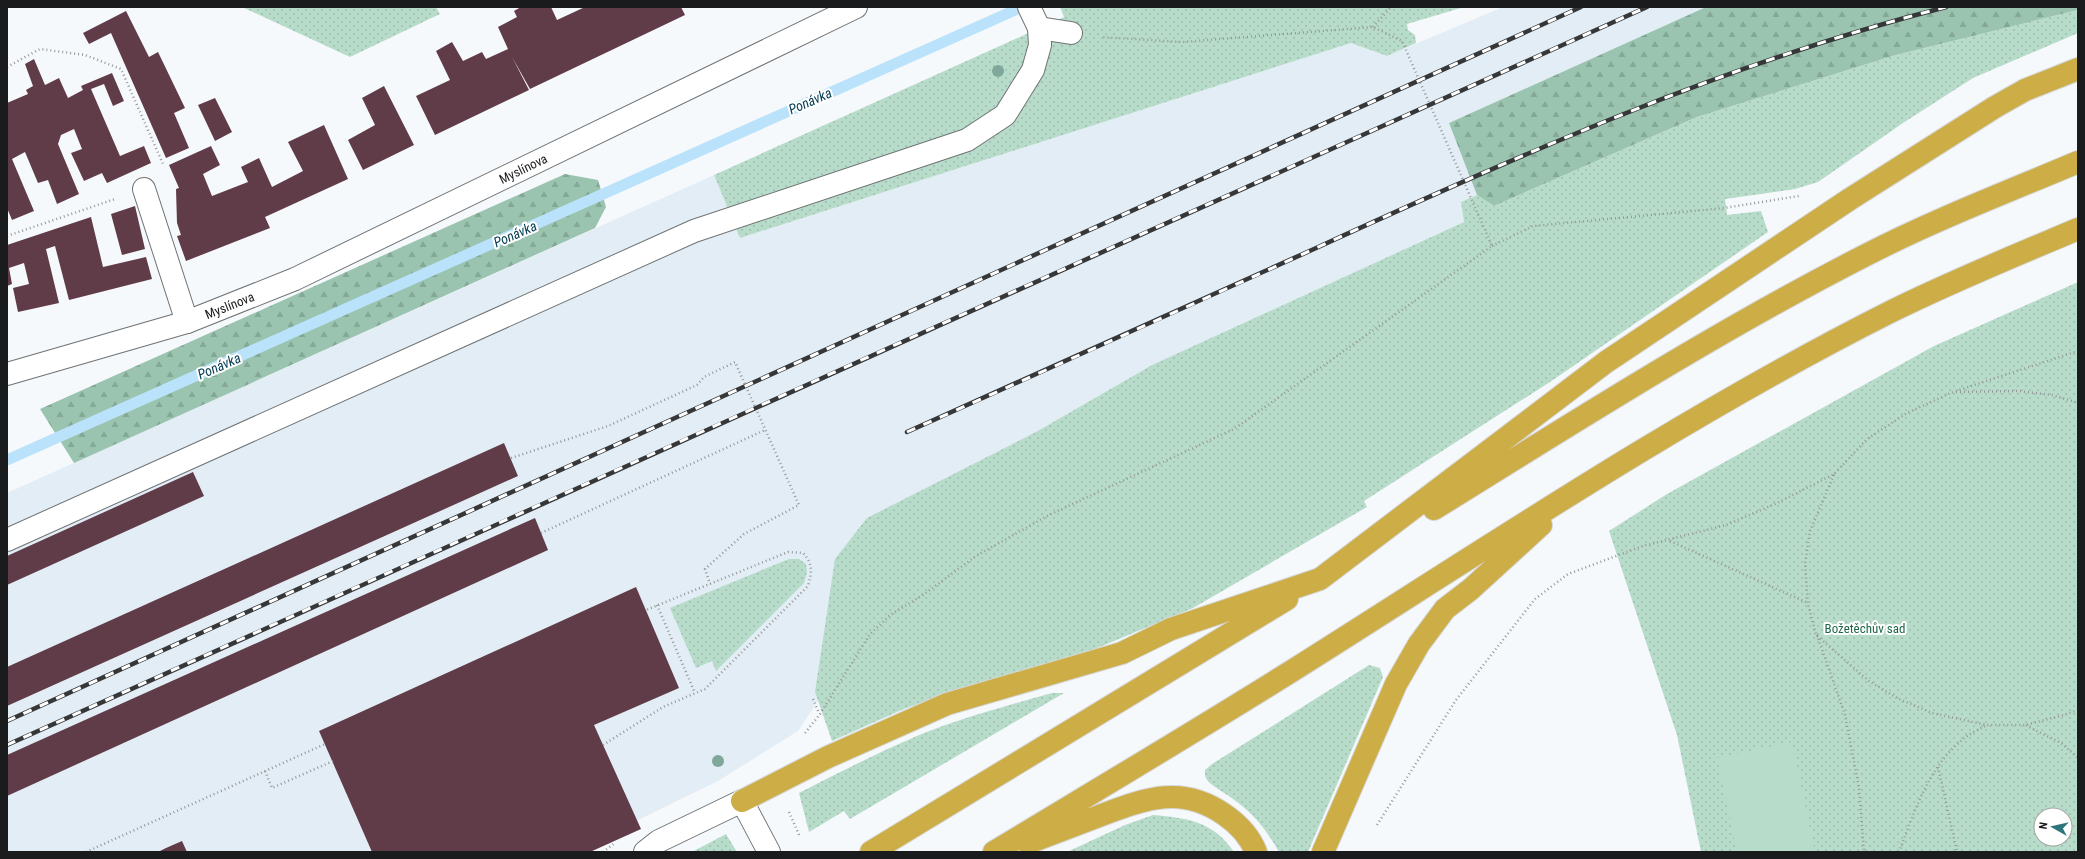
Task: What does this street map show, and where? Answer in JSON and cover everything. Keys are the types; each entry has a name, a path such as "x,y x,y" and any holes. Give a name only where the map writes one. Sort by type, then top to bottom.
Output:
{"highway":[{"path":"742,801 856,743 947,704 1122,653 1171,629 1320,579 1606,362 1850,199 1995,106 2025,90 2078,69"},
{"path":"870,852 1710,340 1866,255 1962,210 2078,162"},
{"path":"994,852 1293,670 1584,485 1775,374 1889,313 1986,268 2078,229"},
{"path":"1323,852 1396,684 1418,644 1445,609 1471,589 1584,485"},
{"path":"1004,852 1141,800 1169,797 1205,803 1218,810 1233,820 1252,842 1256,852"}],"street":[{"name":"Myslínova","path":"7,374 187,322 295,279 856,7"},
{"path":"7,540 694,232 967,140 1005,115 1033,70 1040,45 1039,28 1029,7"},
{"path":"1039,28 1072,33"},
{"name":"Myslínova","path":"144,189 187,322"},
{"path":"645,852 659,842 742,801 769,852"}],"path":[{"path":"1373,27 1391,7"},
{"path":"1072,33 1164,42 1182,42 1373,27 1402,41 1492,246"},
{"path":"7,67 40,49 85,55 121,69 164,167 159,184 7,236"},
{"path":"800,739 820,714 870,634 890,615 923,595 976,556 1049,515 1234,429 1492,246 1533,226 1724,208 1801,195"},
{"path":"1377,825 1456,700 1535,599 1568,574 1643,546 1669,541 1726,525 1775,504 1834,474 1867,439 1907,413 1953,392 2078,351"},
{"path":"511,458 608,426 697,385 704,376 736,362 799,505 764,522 744,534 704,570 710,584"},
{"path":"1953,392 2018,391 2052,395 2078,403"},
{"path":"541,533 765,430"},
{"path":"1834,474 1810,531 1805,564 1808,604 1816,635 1845,716 1859,788 1864,852"},
{"path":"1669,541 1808,604"},
{"path":"603,745 663,707 705,689 808,586 812,573 810,561 803,553 788,552 646,610"},
{"path":"657,605 695,693"},
{"path":"1816,635 1870,681 1898,698 1932,713 1987,725 2025,725 2078,710"},
{"path":"813,699 820,714"},
{"path":"1899,852 1913,816 1938,767 1951,749 1966,736 1987,725"},
{"path":"2025,725 2061,742 2078,758"},
{"path":"86,852 325,744"},
{"path":"265,771 272,788 333,761"},
{"path":"1938,767 1957,852"},
{"path":"796,826 800,837"}],"shaded area":[{"path":"1503,7 1706,7 1449,123 1477,195 1461,202 1464,222 1152,365 1036,432 815,692 818,701 798,731 718,781 587,845 590,852 7,852 7,493 714,175 740,238 1351,43 1387,56"}],"green space":[{"path":"242,7 436,7 440,14 350,57"},
{"path":"1060,7 1464,7 1407,24 1408,30 1415,35 1416,43 1387,56 1351,43 740,238 714,175 1064,17"},
{"path":"1706,7 2078,7 2078,10 1896,55 1697,117 1494,206 1477,195 1449,123"},
{"path":"2078,10 2078,33 1973,78 1903,123 1818,182 1795,189 1725,199 1727,215 1761,211 1768,232 1550,382 1364,501 1367,507 1193,608 1083,654 974,684 904,709 832,741 815,692 835,559 867,518 1036,432 1152,365 1464,222 1461,202 1477,195 1494,206 1697,117 1896,55"},
{"path":"565,174 598,180 606,207 595,228 74,463 40,409"},
{"name":"Božetěchův sad","path":"2078,282 2078,852 1701,852 1677,735 1609,531 1667,494 1934,346"},
{"path":"789,559 799,559 806,564 807,572 804,583 716,671 712,661 696,668 670,608"},
{"path":"1369,665 1380,668 1383,677 1308,852 1279,852 1273,841 1260,824 1246,809 1208,781 1205,777 1205,770 1212,764"},
{"path":"1052,693 1064,693 850,819 844,811 809,832 799,793 872,756 917,736 967,718"},
{"path":"1792,742 1815,852 1737,852 1717,758"},
{"path":"1153,815 1188,820 1208,827 1226,842 1234,852 1067,852 1125,825"},
{"path":"726,834 737,852 692,852"}],"building":[{"path":"521,7 551,7 557,20 585,7 681,7 685,15 530,89 512,57 529,90 435,135 416,96 450,80 436,51 452,42 463,61 482,52 486,59 508,49 498,27 517,17 514,11"},
{"path":"126,11 149,57 158,52 185,108 174,113 189,148 166,158 111,33 89,44 83,33"},
{"path":"34,59 45,85 59,78 68,98 83,90 81,86 112,73 124,101 113,106 104,84 91,89 120,156 144,146 151,163 107,183 102,173 84,181 71,153 82,149 74,129 61,135 58,144 79,194 57,204 48,180 38,183 25,152 12,159 34,211 12,220 7,208 7,103 28,94 26,90 33,86 25,64"},
{"path":"384,86 414,145 363,170 348,140 375,125 362,98"},
{"path":"215,98 232,132 215,141 198,105"},
{"path":"324,125 348,179 265,217 270,228 186,261 177,236 181,235 177,223 176,189 179,188 169,165 211,146 220,165 203,174 212,196 248,182 241,167 259,158 272,187 303,171 288,142"},
{"path":"135,206 145,249 122,255 111,214"},
{"path":"91,217 103,267 146,257 152,279 69,300 55,246 46,249 59,303 18,312 13,288 29,284 24,263 9,268 12,284 7,286 7,245"},
{"path":"504,443 518,476 7,706 7,667"},
{"path":"193,472 204,496 7,585 7,556"},
{"path":"535,518 548,550 7,796 7,755"},
{"path":"636,587 679,688 594,725 641,829 590,852 372,852 319,731"},
{"path":"182,841 187,852 158,852 166,848"}],"waterway":[{"name":"Ponávka","path":"7,460 1022,7"}],"railway":[{"path":"7,721 1581,7"},
{"path":"7,745 1647,7"},
{"path":"907,432 1468,179 1624,114 1703,83 1783,55 1946,7"}]}
